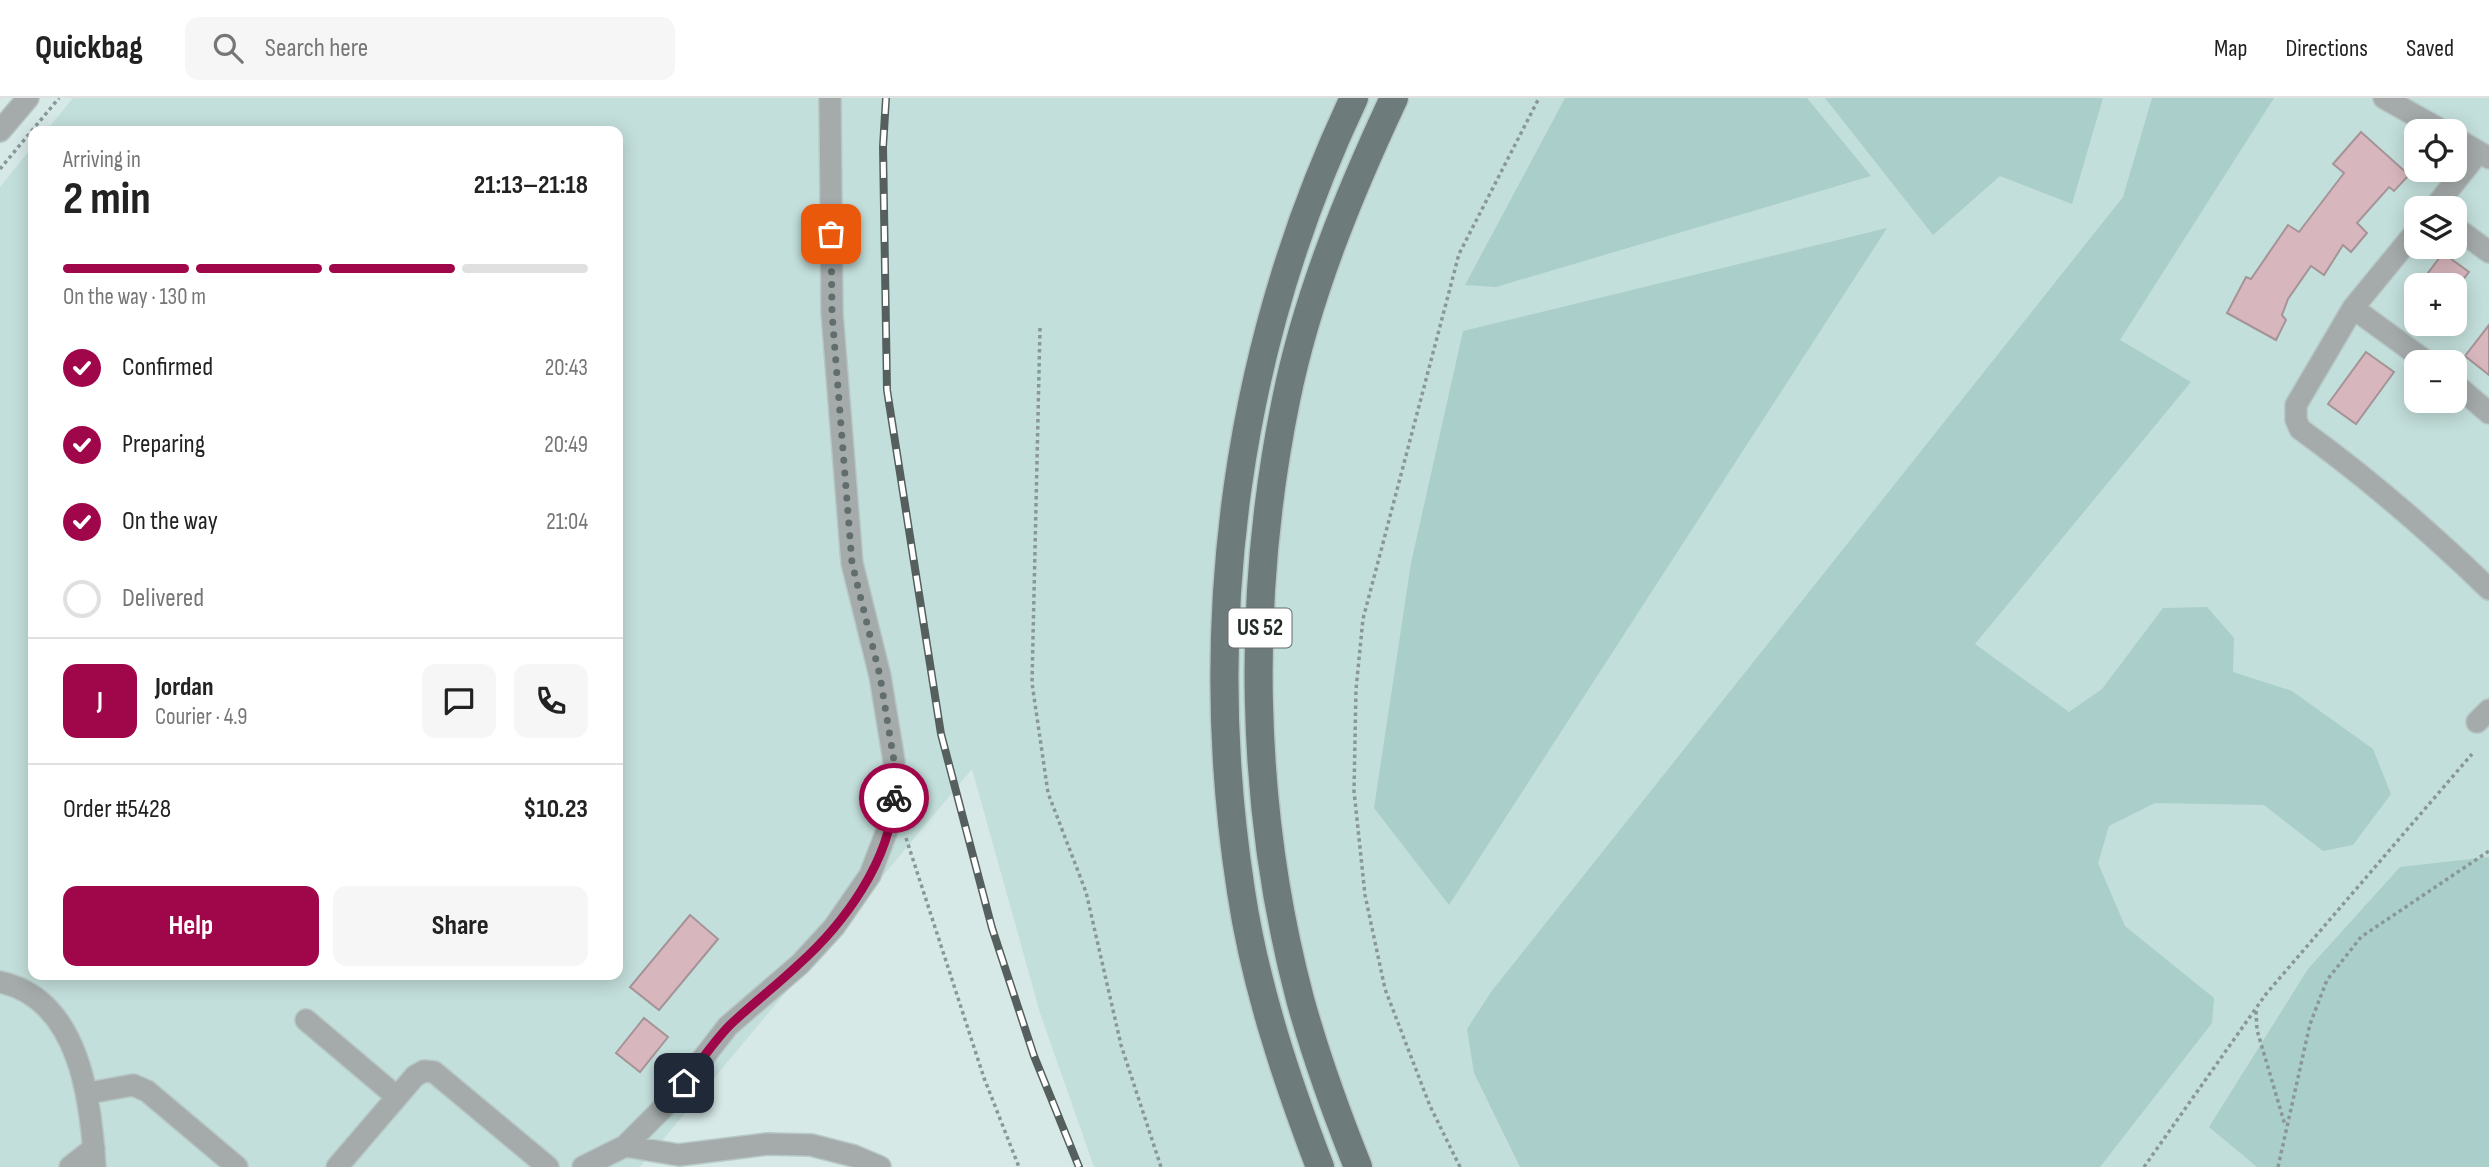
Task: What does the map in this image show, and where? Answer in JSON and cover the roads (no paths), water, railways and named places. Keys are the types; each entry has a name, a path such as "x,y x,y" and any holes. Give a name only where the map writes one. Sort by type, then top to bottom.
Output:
{"main road":[{"name":"US 52","path":"1320,1167 1294,1100 1265,1002 1241,892 1228,792 1223,684 1227,575 1237,480 1254,388 1275,303 1301,226 1324,163 1354,98"},
{"name":"US 52","path":"1358,1167 1327,1089 1300,998 1278,896 1264,798 1259,695 1261,589 1271,489 1286,399 1309,314 1355,181 1394,98"}],"street":[{"path":"0,131 28,98"},
{"path":"583,1167 625,1146 669,1102 728,1026 800,964 834,927 870,875 891,820 894,761 880,676 850,549 832,313 830,98"},
{"path":"2384,98 2422,119"},
{"path":"2445,196 2484,155 2467,145"},
{"path":"2467,236 2489,252"},
{"path":"2404,246 2353,308 2296,405 2296,420 2300,429 2369,478 2416,518 2489,589"},
{"path":"2353,308 2411,350"},
{"path":"2467,394 2489,413"},
{"path":"0,982 34,996 66,1031 89,1093 95,1158 71,1167"},
{"path":"306,1020 397,1097"},
{"path":"337,1167 415,1076 424,1071 433,1072 548,1167"},
{"path":"89,1093 133,1086 147,1091 236,1167"},
{"path":"625,1146 674,1161 767,1144 811,1145 854,1156 880,1167"}],"railway":[{"path":"886,98 883,147 887,390 941,734 992,928 1034,1056 1079,1167"}]}
